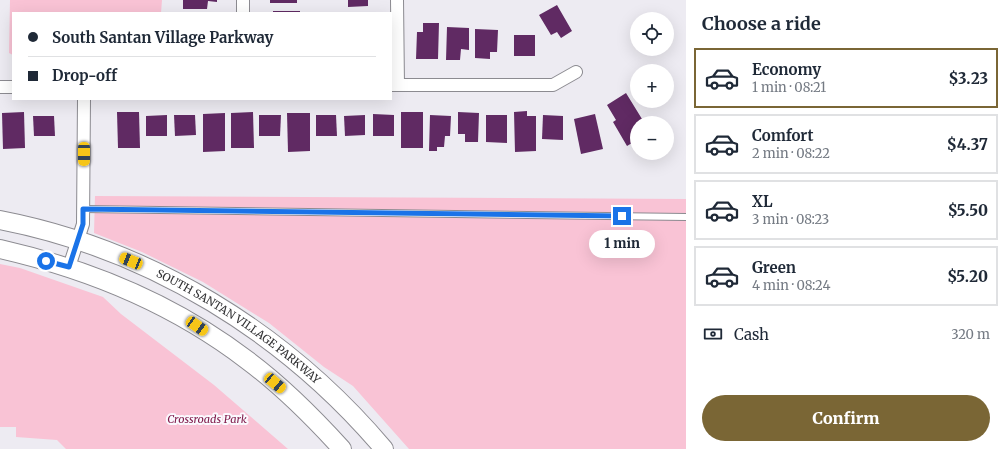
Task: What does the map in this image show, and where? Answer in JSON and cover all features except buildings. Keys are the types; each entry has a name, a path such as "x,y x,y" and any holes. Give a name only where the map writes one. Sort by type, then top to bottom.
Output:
{"main road":[{"name":"SOUTH SANTAN VILLAGE PARKWAY","path":"0,220 78,241 145,267 198,293 282,350 326,388 384,449"},
{"name":"SOUTH SANTAN VILLAGE PARKWAY","path":"0,249 69,267 111,284 185,319 247,359 313,417 342,449"}],"street":[{"path":"243,0 243,12"},
{"path":"398,0 395,85 553,84 576,72"},
{"path":"0,87 12,87"},
{"path":"69,267 83,224 84,100"}],"lane":[{"path":"83,209 686,217"}],"green space":[{"path":"10,0 162,0 161,12 12,12 12,54 9,53"},
{"path":"95,196 686,199 686,449 409,449 353,386 324,367 269,323 203,282 142,252 94,233"},
{"name":"Crossroads Park","path":"0,264 20,268 103,297 121,314 214,385 288,449 66,449 57,440 16,437 16,427 0,427"}],"route":[{"path":"46,261 69,267 83,224 83,209 622,216"}]}
